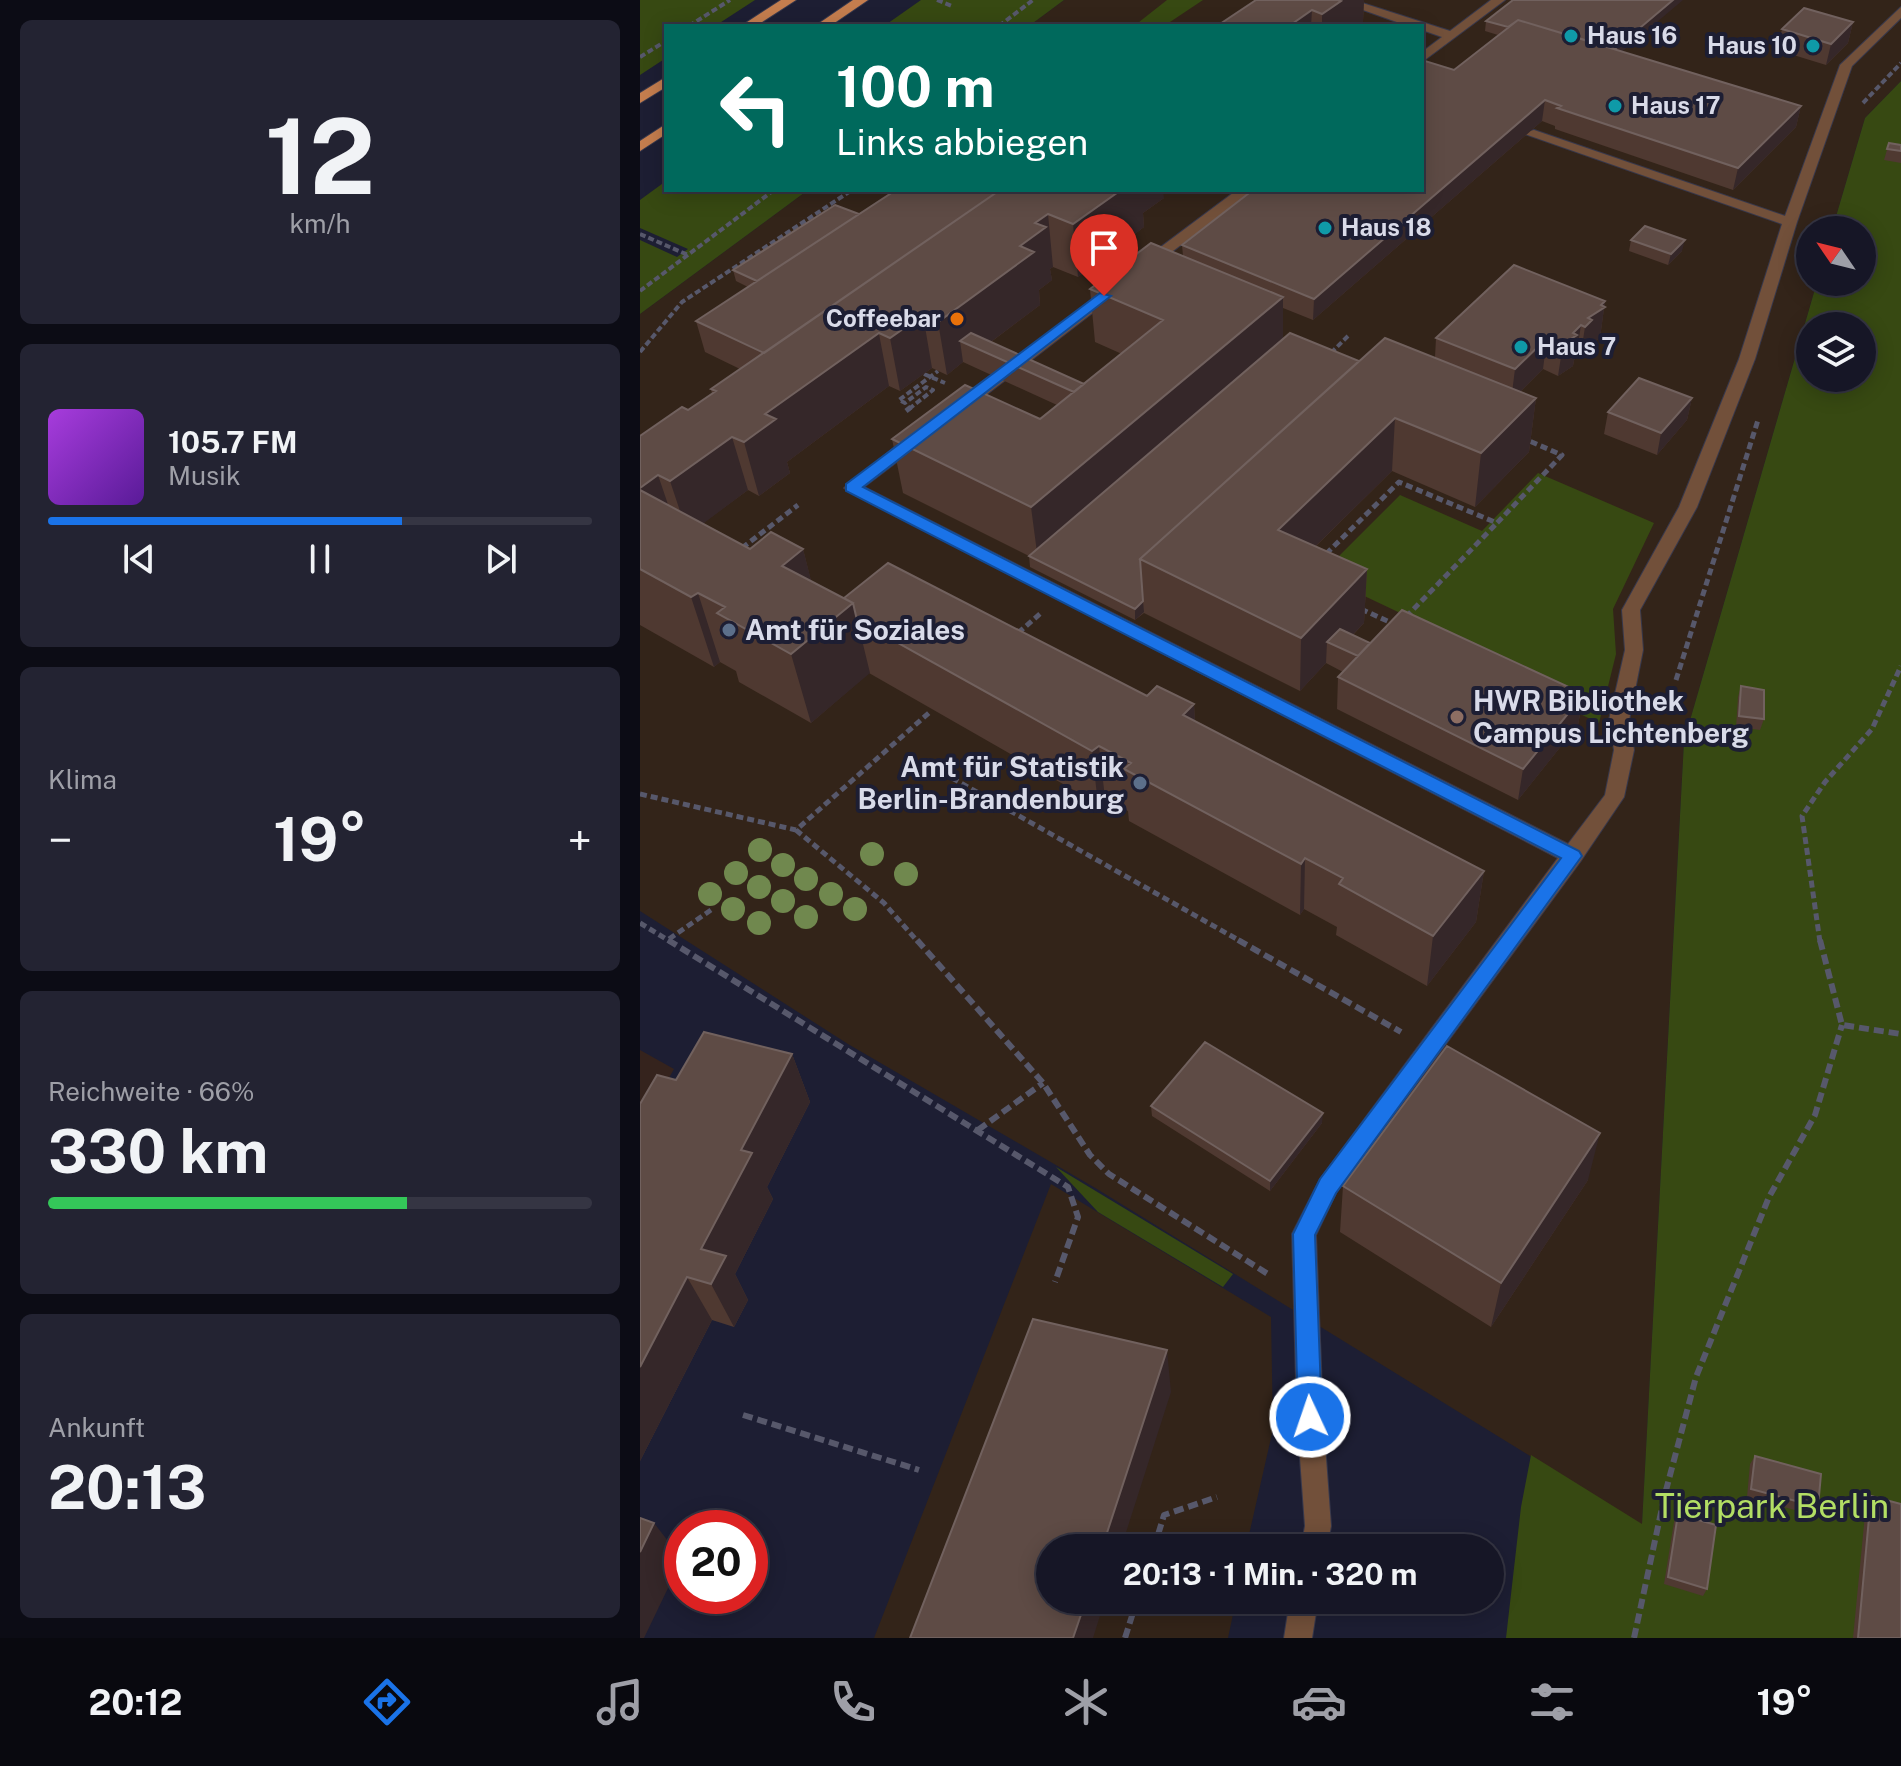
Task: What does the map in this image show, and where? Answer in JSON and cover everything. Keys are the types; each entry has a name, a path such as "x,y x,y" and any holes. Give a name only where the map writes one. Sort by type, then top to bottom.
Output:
{"main road":[{"path":"747,24 775,0"},
{"path":"748,24 790,0"},
{"path":"824,24 862,0"},
{"path":"640,99 664,82"},
{"path":"640,147 664,129"}],"street":[{"path":"1341,0 1415,24"},
{"path":"1424,57 1499,0"},
{"path":"1317,1534 1304,1315 1307,1298 1304,1234 1328,1186 1614,797 1624,750 1619,720 1634,650 1631,610 1688,507 1747,359 1790,222 1846,65 1901,11"},
{"path":"1424,27 1452,36"},
{"path":"1529,133 1790,222"},
{"path":"1243,192 927,423 852,488 1573,856"},
{"path":"1298,1638 1302,1614"}],"path":[{"path":"692,24 730,0"},
{"path":"937,0 952,6"},
{"path":"1002,24 1033,0"},
{"path":"640,57 664,42"},
{"path":"640,291 771,192"},
{"path":"640,352 682,302 849,192"},
{"path":"640,234 688,255"},
{"path":"1341,363 1326,357 1350,334"},
{"path":"927,423 905,412 933,390 926,387 905,403 899,400 938,371"},
{"path":"924,374 930,377"},
{"path":"1676,680 1762,407"},
{"path":"1387,637 1562,455 1518,436"},
{"path":"1321,558 1399,482 1497,523"},
{"path":"735,553 798,505"},
{"path":"1009,641 1060,595"},
{"path":"1355,606 1397,626"},
{"path":"1634,1638 1665,1494 1696,1377 1769,1197 1815,1115 1842,1025 1823,960 1802,816 1825,782 1872,729 1901,666"},
{"path":"796,830 931,711"},
{"path":"952,778 1430,1048"},
{"path":"640,794 796,830 884,903 1043,1083 1090,1155 1109,1174 1307,1298"},
{"path":"668,940 711,910"},
{"path":"640,923 1068,1187 1078,1217 1055,1282"},
{"path":"1842,1025 1901,1034"},
{"path":"978,1130 1043,1083"},
{"path":"743,1415 919,1470"},
{"path":"1158,1534 1164,1515 1217,1497"},
{"path":"1125,1638 1133,1614"}],"shaded area":[{"path":"1064,0 1901,0 1901,81 1865,118 1836,216 1796,216 1796,296 1813,296 1808,312 1796,312 1796,354 1684,741 1642,1525 1097,1189 848,1044 640,911 640,314 805,192 1424,192 1424,24 1032,24"},
{"path":"640,1050 674,1069 640,1129"},
{"path":"1051,1184 1271,1317 1273,1429 1249,1534 1036,1534 1036,1614 1233,1614 1228,1638 874,1638"}],"green space":[{"path":"640,0 755,0 718,24 664,24 664,59 640,75"},
{"path":"921,0 1064,0 1032,24 887,24"},
{"path":"1167,0 1203,0 1167,24 1137,24"},
{"name":"Tierpark Berlin","path":"1901,81 1901,1638 1506,1638 1521,1507 1531,1455 1642,1524 1684,741 1796,354 1796,392 1876,392 1876,312 1808,312 1813,296 1876,296 1876,216 1836,216 1865,118"},
{"path":"664,182 664,192 805,192 640,314 640,240 677,257 688,249 640,228 640,200"},
{"path":"1538,473 1654,523 1613,609 1616,654 1599,723 1404,631 1415,620 1320,575 1400,495 1482,531"},
{"path":"1056,1167 1233,1274 1223,1287 1098,1212"}],"building":[{"path":"1256,0 1341,1 1322,14 1312,10 1292,24 1220,24"},
{"name":"Haus 16","path":"1513,0 1673,0 1615,49 1518,20 1508,27 1486,21"},
{"path":"1804,8 1853,22 1831,44 1782,29"},
{"path":"1518,20 1801,106 1738,168 1557,108 1561,106 1545,100 1314,299 1182,245 1250,192 1424,192 1424,61 1454,70"},
{"path":"1889,143 1901,145 1901,151 1887,149"},
{"path":"893,192 997,192 764,353 696,321"},
{"path":"997,192 1118,192 1073,224 1048,214 1035,223 1046,227 1020,246 1034,252 938,322 923,315 890,338 879,333 765,414 776,419 744,442 732,437 670,481 658,475 640,488 640,436 682,407 688,410 716,391 711,389"},
{"path":"835,205 859,214 757,281 733,270"},
{"path":"1645,226 1685,240 1671,254 1631,240"},
{"path":"1151,243 1283,297 1031,507 892,439 965,385 1040,419 1163,320 1090,289"},
{"path":"1514,265 1605,301 1601,305 1605,307 1588,318 1592,320 1585,327 1581,325 1573,333 1577,335 1563,344 1547,338 1515,369 1436,338"},
{"path":"971,333 1084,384 1074,392 960,341"},
{"path":"1290,333 1359,361 1140,559 1143,601 1135,609 1029,556"},
{"path":"1385,338 1536,398 1481,453 1395,418 1278,530 1367,569 1301,638 1140,559"},
{"path":"1639,378 1692,398 1661,433 1608,412"},
{"path":"640,490 750,549 771,532 803,549 782,566 853,603 791,654 717,613 725,607 698,593 691,597 640,569"},
{"path":"888,563 1147,696 1157,686 1194,704 1183,715 1484,871 1433,936 1339,884 1343,878 1305,858 1301,864 1124,769 1131,763 1099,746 1092,751 857,620 853,603 844,598"},
{"path":"1402,610 1584,694 1523,769 1338,677"},
{"path":"1340,629 1370,643 1358,656 1327,642"},
{"path":"1741,686 1764,690 1764,719 1739,716"},
{"path":"704,1032 792,1054 741,1150 752,1153 701,1249 726,1256 711,1284 687,1277 640,1367 640,1104 657,1075 676,1080"},
{"path":"1205,1042 1323,1113 1270,1181 1151,1106"},
{"path":"1447,1046 1600,1133 1501,1283 1343,1186"},
{"path":"1033,1319 1167,1350 1107,1534 1036,1534 1036,1614 1081,1614 1073,1638 910,1638"},
{"path":"1755,1456 1821,1474 1818,1507 1751,1489"},
{"path":"1871,1496 1901,1504 1901,1638 1858,1638"},
{"path":"1678,1514 1716,1525 1707,1589 1668,1577"},
{"path":"640,1518 654,1523 640,1552"}],"place":[{"name":"Haus 16","path":"1571,36"},
{"name":"Haus 10","path":"1813,46"},
{"name":"Haus 17","path":"1615,106"},
{"name":"Haus 18","path":"1325,228"},
{"name":"Coffeebar","path":"957,319"},
{"name":"Haus 7","path":"1521,347"},
{"name":"Amt für Soziales","path":"729,630"},
{"name":"HWR Bibliothek Campus Lichtenberg","path":"1457,717"},
{"name":"Amt für Statistik Berlin-Brandenburg","path":"1140,783"}],"route":[{"path":"1104,296 852,488 1573,856 1328,1186 1304,1234 1307,1298 1304,1315 1310,1417"}]}
